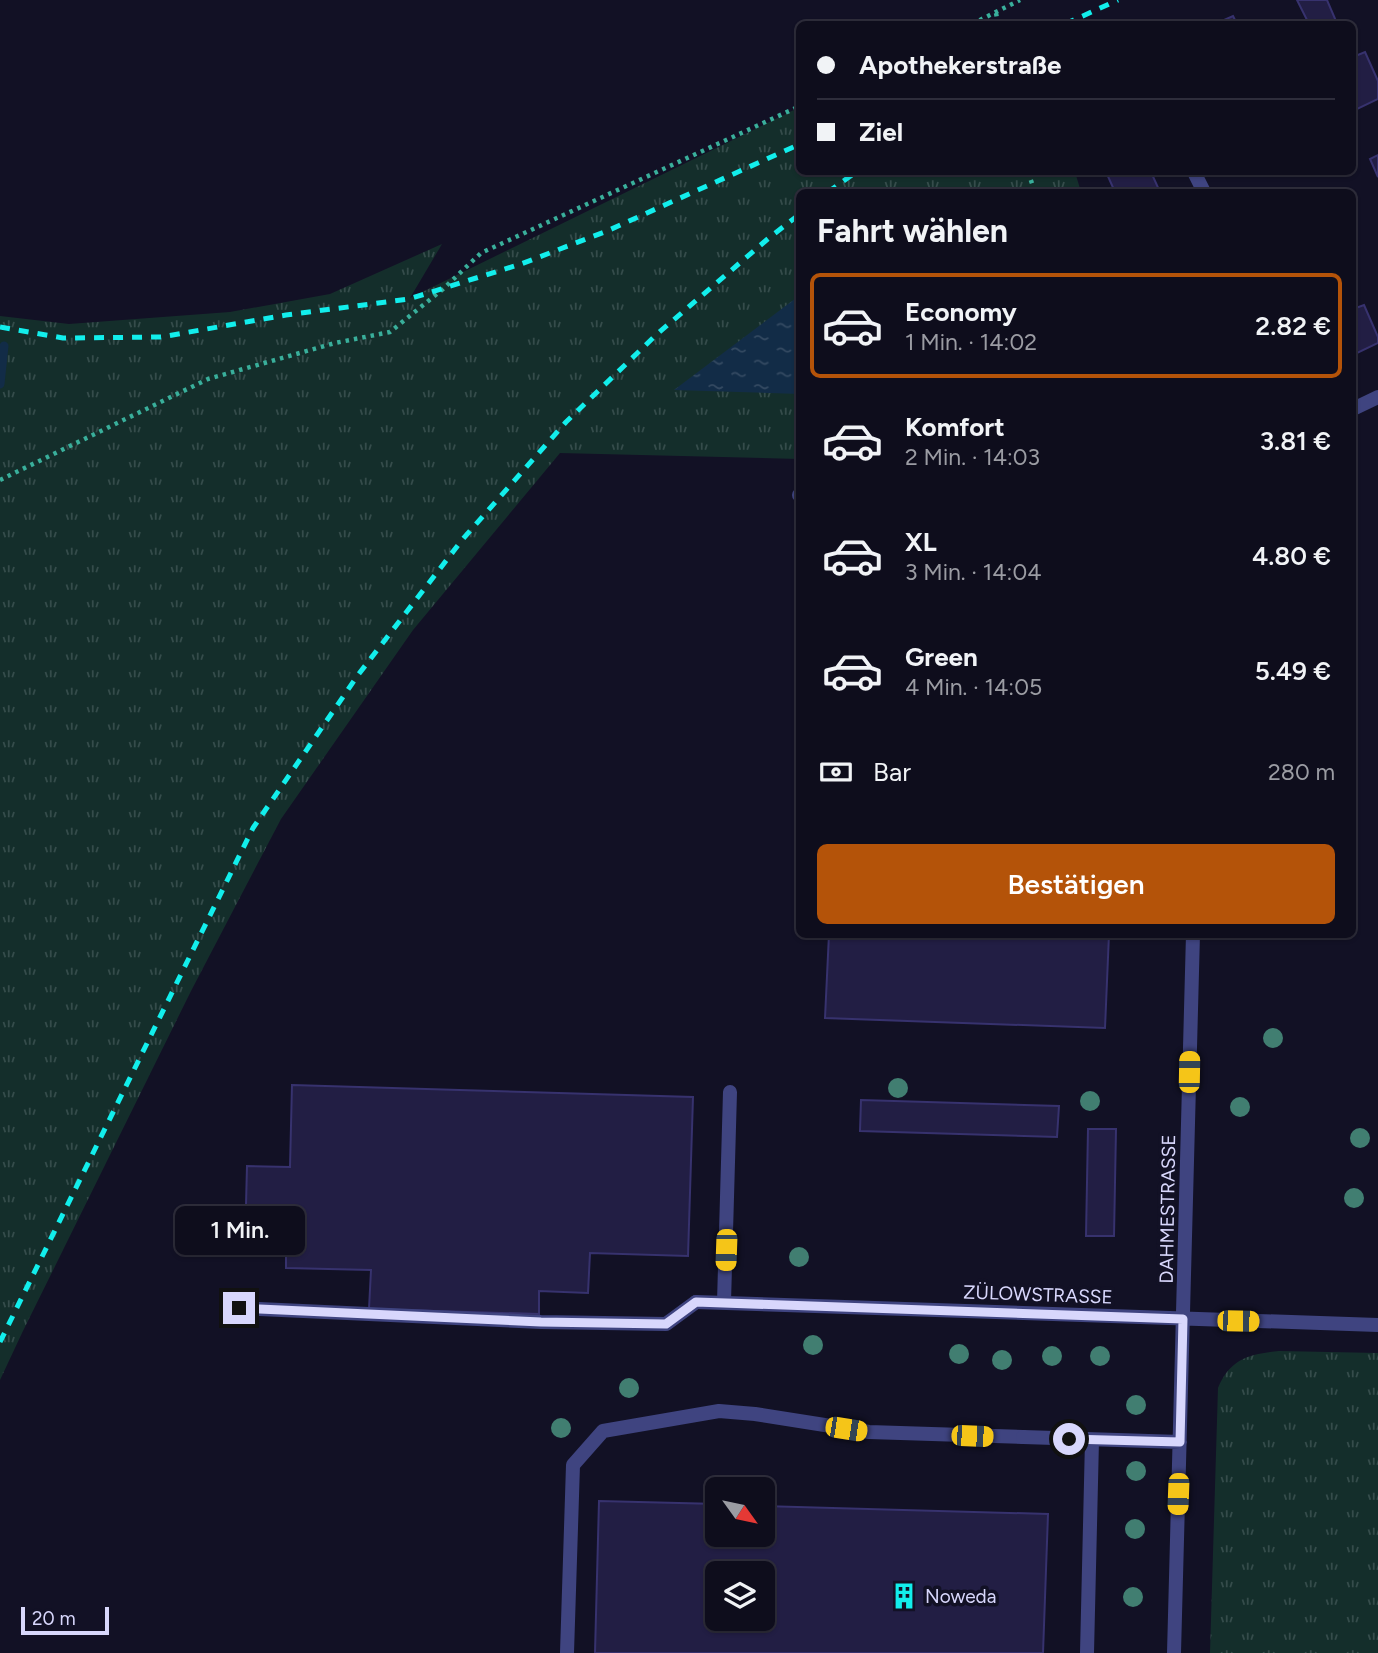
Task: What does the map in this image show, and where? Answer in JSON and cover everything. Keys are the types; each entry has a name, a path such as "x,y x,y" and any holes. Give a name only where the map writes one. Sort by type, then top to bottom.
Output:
{"street":[{"path":"1356,408 1378,397"},
{"name":"DAHMESTRASSE","path":"1174,1653 1193,938"},
{"path":"724,1302 730,1092"},
{"name":"ZÜLOWSTRASSE","path":"239,1308 541,1322 666,1324 696,1302 724,1302 1378,1325"},
{"path":"567,1653 573,1465 603,1431 719,1411 869,1432 1180,1442"},
{"path":"1087,1653 1092,1440"}],"path":[{"path":"979,21 1020,0"},
{"path":"996,13 997,21"},
{"path":"0,480 208,379 335,343 390,332 443,289 481,253 796,108"}],"green space":[{"path":"796,109 796,175 1076,175 1080,189 796,189 796,459 560,453 413,630 281,819 191,991 0,1380 0,316 69,324 230,312 330,294 442,244 410,298"},
{"path":"1279,1351 1378,1353 1378,1653 1210,1653 1218,1388 1228,1370 1235,1364 1250,1356"}],"water":[{"path":"796,298 796,394 674,390"}],"building":[{"path":"1297,0 1327,0 1336,21 1308,21"},
{"path":"1233,16 1236,21 1222,21"},
{"path":"1365,52 1378,81 1378,99 1356,110 1356,56"},
{"path":"1378,155 1378,177 1370,159"},
{"path":"1107,175 1152,175 1159,189 1114,189"},
{"path":"1364,305 1378,343 1356,354 1356,308"},
{"path":"829,938 1109,938 1105,1028 825,1018"},
{"path":"292,1085 693,1097 688,1256 590,1253 588,1293 539,1291 539,1314 369,1309 371,1270 286,1268 286,1246 245,1244 247,1166 290,1167"},
{"path":"861,1100 1059,1106 1057,1137 860,1131"},
{"path":"1088,1129 1116,1129 1114,1236 1086,1236"},
{"name":"Noweda","path":"599,1501 705,1504 705,1547 775,1547 775,1506 1048,1514 1043,1653 595,1653"}],"waterway":[{"path":"0,384 4,346"}],"railway":[{"path":"1072,21 1118,0"},
{"path":"0,327 63,338 161,337 286,315 409,299 521,264 607,231 796,146"},
{"path":"832,189 852,175"},
{"path":"0,1342 253,828 358,675 462,540 566,422 656,335 796,217"}],"place":[{"name":"Noweda","path":"904,1596"}],"route":[{"path":"239,1308 541,1322 666,1324 696,1302 724,1302 1183,1319 1180,1442 1069,1439"}]}
